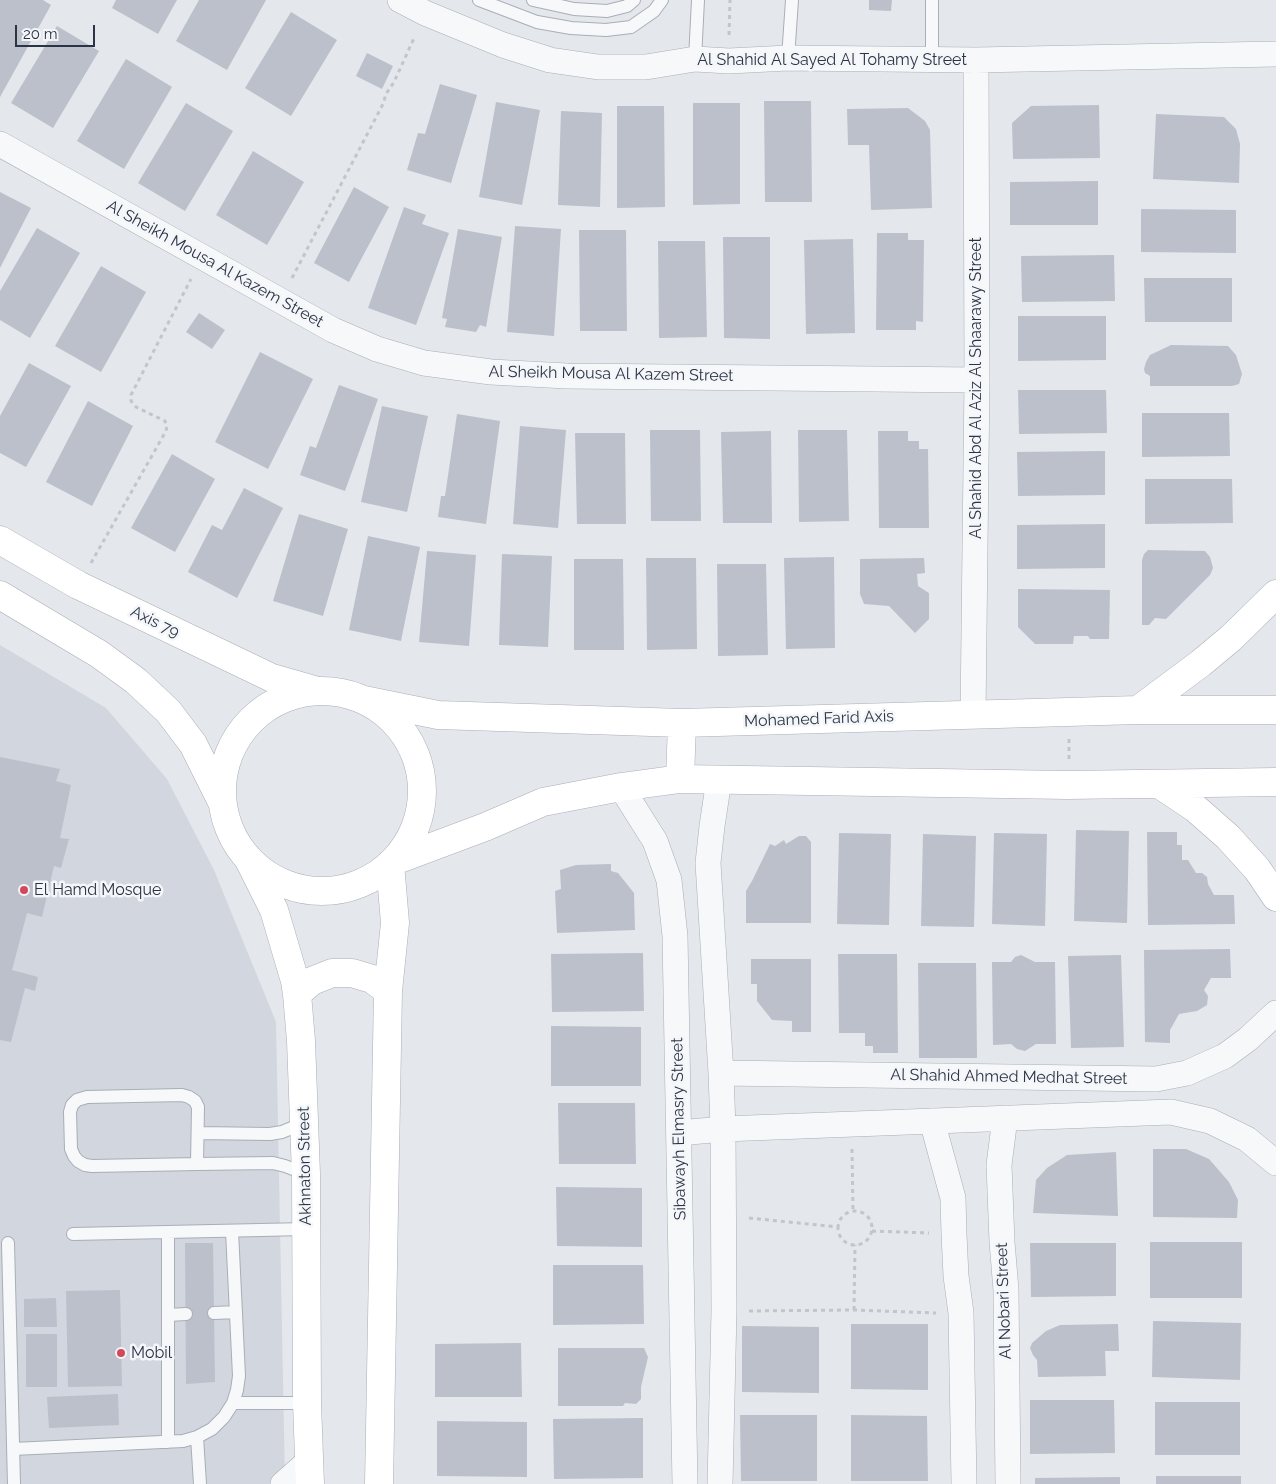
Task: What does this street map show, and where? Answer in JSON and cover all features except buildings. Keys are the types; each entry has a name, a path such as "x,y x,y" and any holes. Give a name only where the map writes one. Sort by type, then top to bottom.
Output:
{"main road":[{"name":"Axis 79","path":"0,540 78,585 272,678 316,691"},
{"path":"1138,710 1231,638 1276,594"},
{"path":"0,595 99,654 136,681 162,705 193,744 223,804 230,830 248,858 268,875 292,886 318,891 344,889 368,880 392,863 543,802 621,787 680,779 1068,785 1276,782"},
{"path":"223,804 222,776 230,750 244,727 264,708 289,696 316,691 341,692 364,700 387,715 405,736 417,760 422,787 419,814 410,839 392,863 395,923 388,991 379,1484"},
{"name":"Mohamed Farid Axis","path":"364,700 438,715 682,723 1138,710 1276,710"},
{"path":"680,779 682,723"},
{"path":"1159,784 1195,808 1228,837 1257,869 1276,897"},
{"name":"Akhnaton Street","path":"248,858 274,910 295,981 297,994 305,1121 307,1403 310,1472"},
{"path":"297,994 312,981 332,973 352,973 372,979 388,991"}],"street":[{"name":"Al Shahid Al Sayed Al Tohamy Street","path":"400,0 425,13 503,45 550,60 598,67 646,67 694,59 728,61 788,58 976,60 1276,54"},
{"name":"Al Shahid Abd Al Aziz Al Shaarawy Street","path":"973,715 977,380 976,60"},
{"name":"Al Sheikh Mousa Al Kazem Street","path":"0,144 333,330 377,349 424,363 491,372 567,376 977,380"},
{"path":"719,780 708,864 722,1073 724,1311 720,1484"},
{"name":"Sibawayh Elmasry Street","path":"621,787 655,841 669,880 675,936 685,1484"},
{"name":"Al Shahid Ahmed Medhat Street","path":"722,1073 1156,1079 1187,1073 1225,1056 1248,1039 1276,1013"},
{"path":"679,1133 723,1129 1171,1112 1218,1124 1247,1139 1276,1163"},
{"name":"Al Nobari Street","path":"1005,1118 999,1165 1006,1290 1008,1484"},
{"path":"932,1121 954,1198 956,1276 961,1314 964,1484"},
{"path":"283,1484 310,1472"}],"lane":[{"path":"479,0 537,22 571,28 606,30 631,27 654,12 662,0"},
{"path":"533,0 574,9 608,11 627,6 634,0"},
{"path":"694,59 698,0"},
{"path":"788,58 792,0"},
{"path":"932,0 932,59"},
{"path":"198,1164 198,1107 189,1096 87,1096 77,1100 72,1105 70,1112 71,1149 78,1161 85,1165 92,1166 273,1163 306,1174"},
{"path":"198,1134 270,1134 282,1132 305,1121"},
{"path":"73,1234 307,1229"},
{"path":"13,1449 183,1441 198,1437 212,1429 224,1417 233,1403 239,1376 232,1231"},
{"path":"168,1232 168,1442"},
{"path":"8,1243 14,1484"},
{"path":"214,1313 236,1312"},
{"path":"168,1315 186,1314"},
{"path":"233,1403 307,1403"},
{"path":"198,1437 200,1484"}],"path":[{"path":"728,61 730,0"},
{"path":"280,300 384,104 386,94 394,82 425,13"},
{"path":"78,585 166,431 167,426 164,421 136,407 131,402 132,395 203,257"},
{"path":"1068,785 1070,712"},
{"path":"851,1124 854,1211"},
{"path":"854,1211 860,1212 869,1219 872,1231 866,1241 856,1245 848,1244 843,1240 839,1234 838,1227 843,1216 854,1211"},
{"path":"723,1216 838,1227"},
{"path":"872,1231 954,1234"},
{"path":"854,1310 856,1245"},
{"path":"724,1311 854,1310 961,1314"}],"shaded area":[{"path":"0,645 106,708 167,779 214,870 276,1022 285,1484 0,1484"}],"place":[{"name":"El Hamd Mosque","path":"24,890"},
{"name":"Mobil","path":"121,1353"}]}
